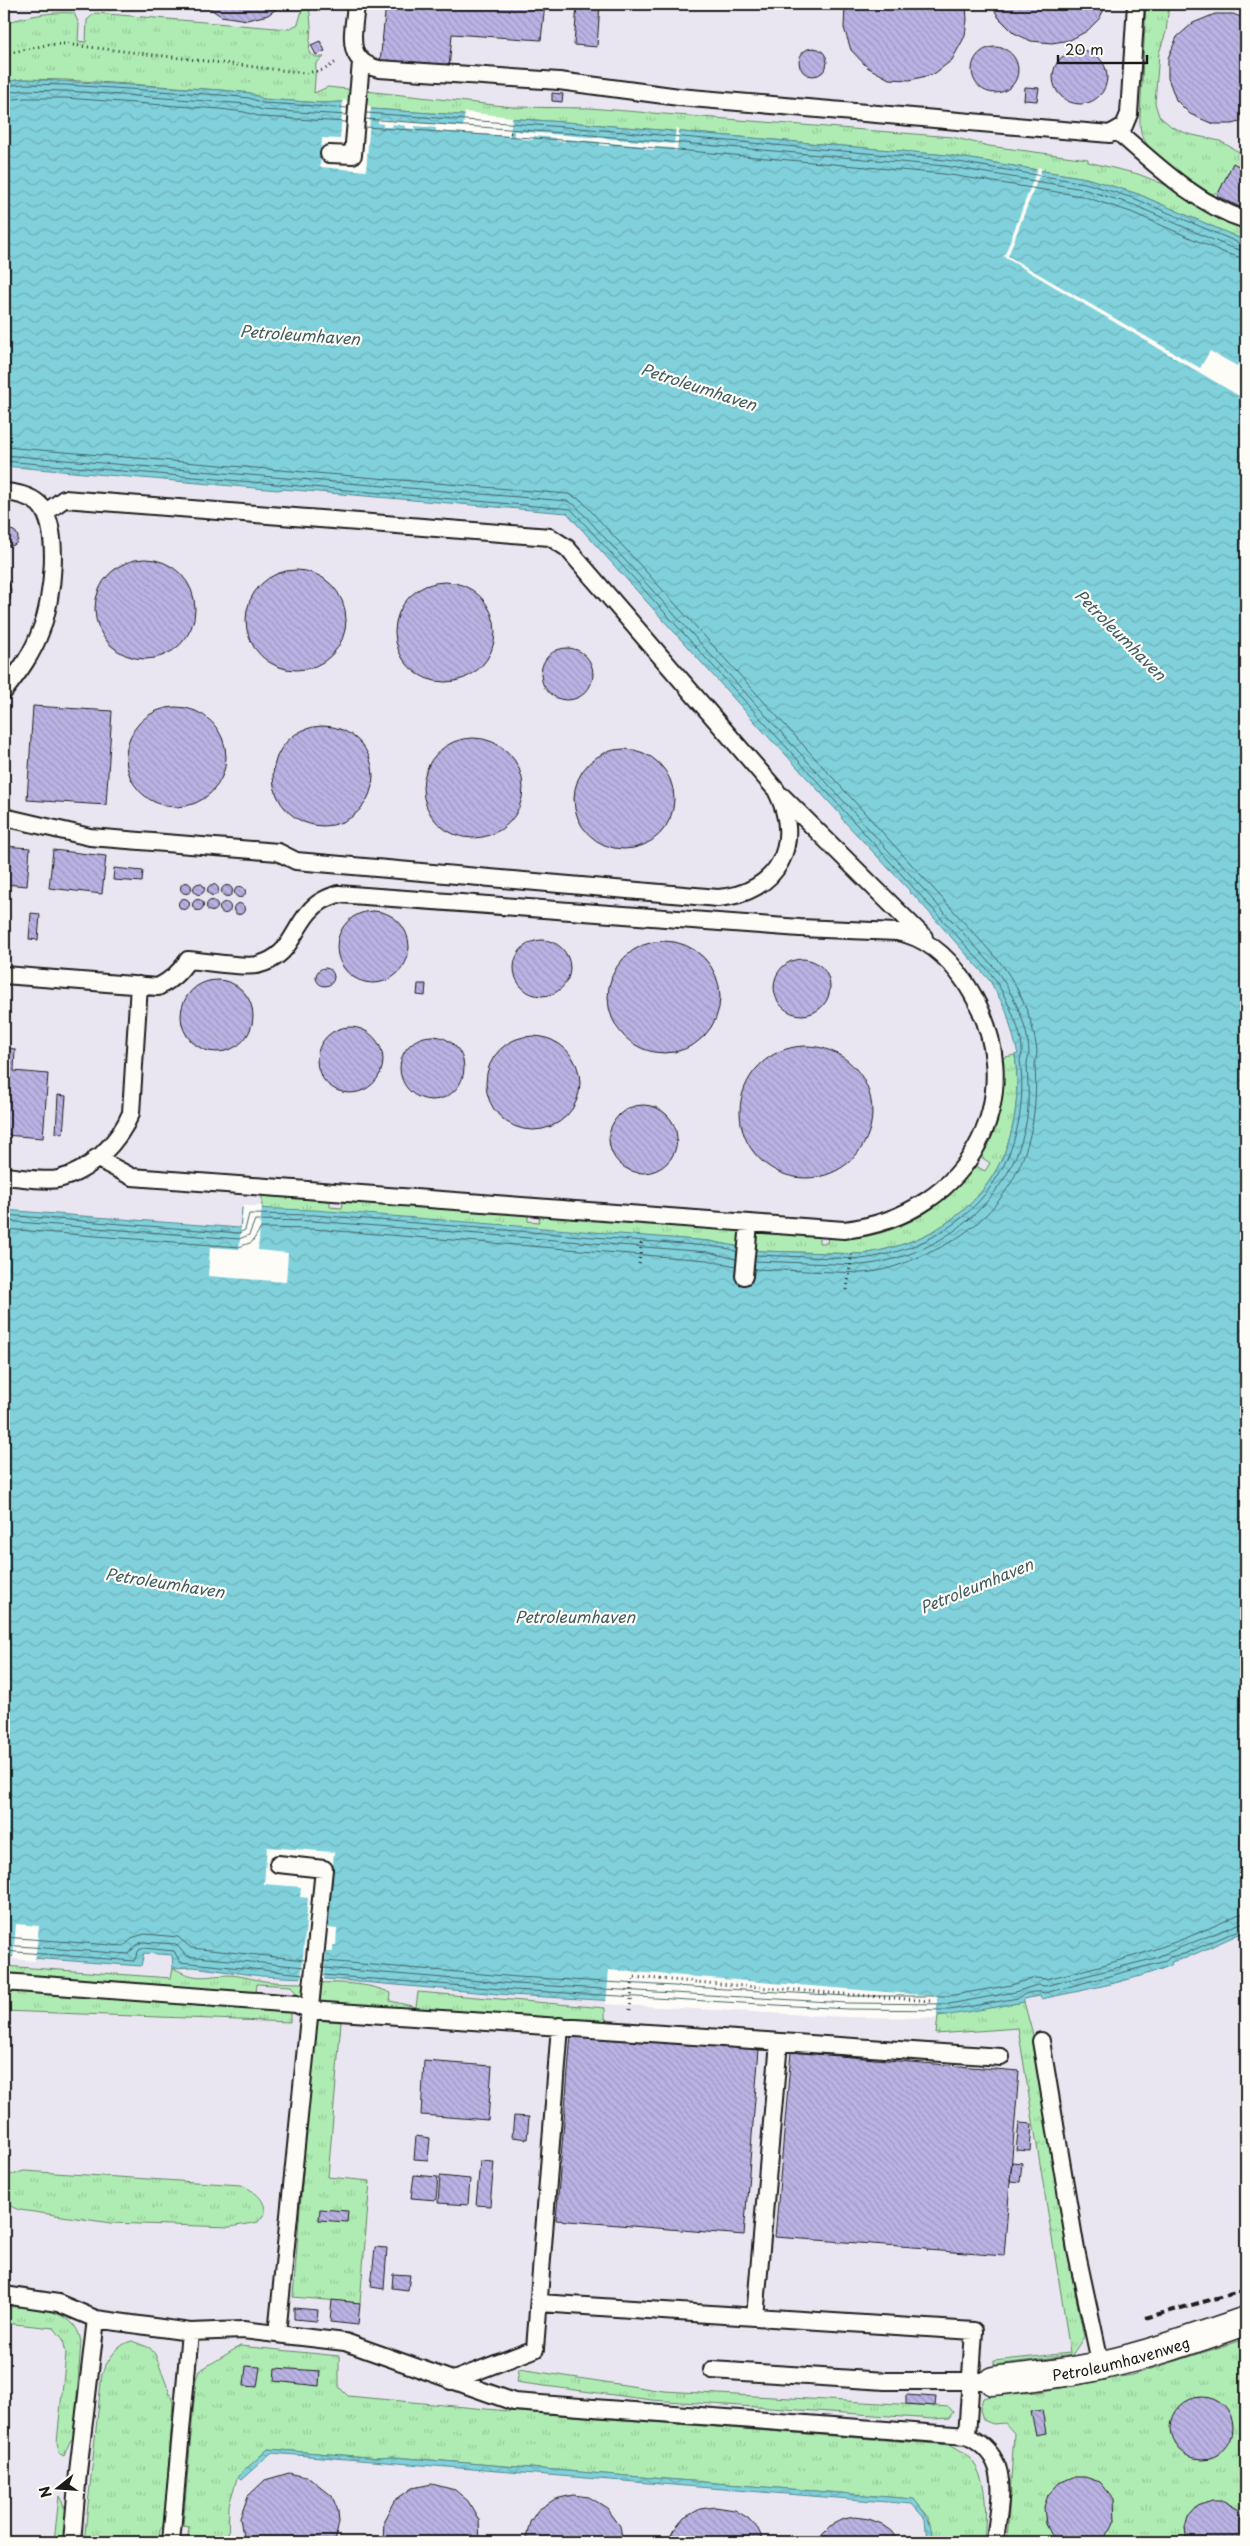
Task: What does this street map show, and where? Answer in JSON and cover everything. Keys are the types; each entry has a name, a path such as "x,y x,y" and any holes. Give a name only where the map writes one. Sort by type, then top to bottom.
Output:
{"street":[{"name":"Petroleumhavenweg","path":"982,2381 1064,2373 1101,2366 1149,2353 1246,2321"}],"lane":[{"path":"328,154 353,155 357,56 356,4"},
{"path":"357,56 366,66 379,68 559,81 680,97 1101,134 1118,131 1124,126 1129,114 1136,4"},
{"path":"1118,131 1194,194 1219,209 1246,220"},
{"path":"4,492 29,497 39,504 49,522 53,558 48,606 32,651 4,691"},
{"path":"45,513 64,499 550,537 567,548 776,790 960,975 975,998 986,1023 994,1067 992,1110 985,1132 975,1152 964,1167 937,1192 900,1215 855,1228 834,1230 749,1228 132,1176 96,1158"},
{"path":"4,817 90,836 278,852 296,861 718,898 735,897 751,891 765,882 776,868 784,853 788,837 788,821 784,805 776,790"},
{"path":"4,975 158,987 170,981 180,972 188,960 256,965 272,959 294,938 310,910 338,894 800,928 897,932 910,934 933,946"},
{"path":"4,1176 57,1180 78,1171 96,1158 124,1129 131,1113 139,985"},
{"path":"744,1276 749,1228"},
{"path":"278,1864 324,1869 278,2334"},
{"path":"4,1982 296,2004 310,2010 1000,2057"},
{"path":"451,2381 535,2349 560,2026"},
{"path":"1041,2041 1076,2250 1101,2366"},
{"path":"755,2317 779,2042"},
{"path":"4,2295 58,2302 96,2319 190,2332 243,2330 345,2342 514,2402 967,2436 989,2449 1000,2474 995,2542"},
{"path":"539,2303 974,2331 982,2381 967,2436"},
{"path":"72,2542 78,2472 96,2319"},
{"path":"171,2542 190,2332"},
{"path":"712,2370 885,2381 982,2381"}],"path":[{"path":"4,54 46,45 64,44 305,73 324,70 357,56"},
{"path":"639,1264 643,1232"},
{"path":"847,1290 853,1242"},
{"path":"629,2031 633,1977 931,2001"}],"shaded area":[{"path":"4,4 1246,4 1246,2542 4,2542"}],"green space":[{"path":"304,4 309,4 311,26 309,53 316,57 324,57 316,63 314,93 328,87 513,107 589,108 952,137 989,146 1088,159 1088,162 1138,174 1176,189 1196,205 1246,228 1246,241 1138,194 1086,178 947,155 579,123 371,109 341,102 322,103 263,99 250,93 221,90 66,80 23,79 4,82 4,23 47,14 74,13 79,24 78,41 86,42 87,20 95,13 288,29 298,24"},
{"path":"1146,4 1169,4 1166,32 1159,53 1155,103 1159,116 1172,127 1188,134 1220,141 1246,156 1246,170 1233,164 1219,192 1212,194 1183,177 1155,153 1142,136 1140,117"},
{"path":"1015,1055 1017,1094 1012,1129 1001,1161 984,1189 961,1212 933,1231 900,1245 862,1254 761,1251 709,1241 262,1209 262,1196 330,1201 330,1207 342,1208 343,1202 528,1214 528,1221 539,1222 540,1214 819,1237 819,1243 827,1243 828,1238 850,1238 871,1235 891,1230 930,1210 962,1183 976,1166 985,1171 990,1163 981,1157 993,1134 1000,1109 1002,1084 1001,1058"},
{"path":"4,1966 171,1978 173,1968 188,1975 200,1977 232,1975 274,1982 359,1984 391,1993 390,2001 416,2007 418,1992 605,2008 605,2019 608,2019 608,2025 323,2003 300,1999 291,1986 257,1984 256,1993 4,1977"},
{"path":"4,1988 290,2012 290,2022 4,2011"},
{"path":"1024,2002 1034,2039 1066,2248 1084,2337 1072,2355 994,2365 994,2361 1070,2353 1018,2028 936,2034 938,2016"},
{"path":"315,2020 341,2022 328,2177 370,2181 360,2303 293,2297"},
{"path":"24,2171 241,2185 261,2199 265,2213 258,2222 230,2227 111,2223 20,2210 11,2206 6,2201 4,2183 10,2175"},
{"path":"4,2306 51,2312 71,2322 77,2330 81,2342 74,2438 70,2441 64,2456 59,2453 57,2442 66,2354 63,2339 54,2328 4,2323"},
{"path":"1246,2339 1246,2542 1007,2542 1014,2433 1005,2423 993,2424 983,2420 980,2409 983,2398 993,2395 1039,2392 1132,2375"},
{"path":"132,2341 150,2348 155,2354 173,2402 165,2523 160,2530 159,2542 84,2542 102,2373 117,2349"},
{"path":"240,2346 339,2356 339,2387 348,2396 507,2411 950,2445 963,2452 973,2462 979,2473 985,2500 984,2542 931,2542 929,2517 913,2499 393,2457 379,2458 268,2449 237,2478 229,2505 228,2542 187,2542 189,2526 183,2525 196,2379 199,2371"},
{"path":"519,2369 664,2391 949,2407 953,2412 949,2418 933,2419 652,2400 517,2382"},
{"path":"59,2496 69,2515 67,2542 54,2542"}],"water":[{"name":"Petroleumhaven","path":"23,79 221,90 251,93 263,99 322,103 341,102 371,109 579,123 947,155 1086,178 1138,194 1246,241 1246,1931 1186,1958 1171,1962 1172,1965 1141,1976 1041,1999 1040,1996 1024,1999 1024,2002 950,2015 847,2014 510,1995 327,1979 261,1976 193,1967 173,1968 172,1955 144,1953 141,1966 4,1956 4,1210 240,1228 242,1208 314,1210 709,1241 761,1251 862,1254 900,1245 933,1231 961,1212 984,1189 1001,1161 1012,1129 1017,1094 1015,1055 1018,1054 1006,1010 990,981 567,513 4,466 4,82"},
{"path":"268,2449 379,2458 393,2457 914,2499 930,2524 932,2535 931,2542 927,2542 925,2519 912,2504 271,2453 241,2480 237,2477"}],"pier":[{"path":"343,100 371,106 366,171 320,167 322,138 340,139"},
{"path":"465,112 512,117 510,136 436,131 436,128 415,126 415,129 393,124 392,127 383,127 383,124 378,123 379,119 463,127"},
{"path":"676,128 679,129 677,151 674,151 673,148 655,147 654,150 645,149 645,146 609,143 609,146 600,145 600,142 565,139 565,142 556,141 555,138 534,136 533,140 514,136 514,131 674,144"},
{"path":"1038,167 1042,168 1008,256 1200,368 1210,351 1237,366 1246,351 1246,363 1242,369 1246,372 1246,400 1004,257"},
{"path":"243,1206 262,1206 258,1250 288,1253 286,1282 208,1276 210,1247 239,1249"},
{"path":"267,1847 334,1852 328,1928 337,1929 336,1945 333,1945 333,1952 326,1952 324,1982 301,1981 308,1898 300,1897 301,1887 264,1884"},
{"path":"16,1924 39,1926 35,1961 13,1959"},
{"path":"609,1970 937,1996 937,2018 846,2017 606,2004"}],"building":[{"path":"203,4 283,4 268,15 247,20 221,16"},
{"path":"386,4 545,4 541,40 452,34 449,69 380,63"},
{"path":"577,4 600,4 597,47 574,45"},
{"path":"845,4 966,4 965,36 952,60 934,74 910,80 889,79 867,67 851,50 844,28"},
{"path":"991,4 1107,4 1099,19 1087,31 1070,40 1052,43 1031,41 1014,33 999,18"},
{"path":"1215,14 1233,14 1246,19 1246,120 1233,124 1213,124 1190,114 1176,100 1168,78 1168,58 1177,37 1193,23"},
{"path":"320,41 325,51 316,55 311,45"},
{"path":"995,47 1008,51 1014,57 1018,70 1014,83 1008,89 995,93 982,89 976,83 972,70 976,57 982,51"},
{"path":"813,48 823,52 827,62 823,72 813,76 803,72 799,62 803,52"},
{"path":"1080,50 1090,52 1099,58 1105,67 1107,77 1105,87 1099,96 1090,102 1080,104 1070,102 1061,96 1055,87 1053,77 1055,67 1061,58 1070,52"},
{"path":"1025,87 1039,88 1037,101 1024,100"},
{"path":"552,93 563,94 562,102 552,101"},
{"path":"1233,163 1246,170 1246,198 1240,207 1217,196"},
{"path":"7,530 13,530 18,535 16,544 7,546 2,541 2,535"},
{"path":"145,559 164,563 180,574 191,590 195,609 191,628 180,644 164,655 145,659 126,655 110,644 99,628 95,609 99,590 110,574 126,563"},
{"path":"296,570 306,571 324,578 338,592 345,610 345,630 338,648 324,662 306,669 296,670 286,669 268,662 254,648 247,630 246,620 247,610 254,592 268,578 286,571"},
{"path":"4,574 11,592 10,600 4,610"},
{"path":"445,582 464,586 480,597 491,613 495,632 491,651 480,667 464,678 445,682 426,678 410,667 399,651 395,632 399,613 410,597 426,586"},
{"path":"562,648 572,648 586,655 593,669 593,679 586,693 572,700 562,700 552,696 545,689 541,679 541,669 545,659 552,652"},
{"path":"33,706 112,711 106,805 27,800"},
{"path":"176,707 186,708 204,715 218,729 225,747 225,767 218,785 204,799 186,806 176,807 166,806 148,799 134,785 127,767 126,757 127,747 134,729 148,715 166,708"},
{"path":"323,726 342,730 359,740 369,757 373,776 369,795 359,812 342,822 323,826 304,822 287,812 277,795 273,776 277,757 287,740 304,730"},
{"path":"473,738 492,742 508,753 519,769 523,788 519,807 508,823 492,834 473,838 454,834 438,823 427,807 423,788 427,769 438,753 454,742"},
{"path":"624,749 634,750 652,757 666,771 673,789 673,809 666,827 652,841 634,848 624,849 614,848 596,841 582,827 575,809 574,799 575,789 582,771 596,757 614,750"},
{"path":"4,846 30,848 27,886 4,884"},
{"path":"53,850 106,856 102,894 49,888"},
{"path":"114,868 143,871 142,882 113,880"},
{"path":"186,882 192,888 186,894 180,888"},
{"path":"199,883 205,889 199,895 193,889"},
{"path":"213,884 219,890 213,896 207,890"},
{"path":"227,885 233,891 227,897 221,891"},
{"path":"238,887 242,887 245,892 244,896 238,897 235,894 235,890"},
{"path":"184,898 190,904 184,910 178,904"},
{"path":"198,899 204,905 198,911 192,905"},
{"path":"212,900 218,906 212,912 206,906"},
{"path":"223,903 227,903 230,908 229,912 223,913 220,910 220,906"},
{"path":"237,904 241,904 244,909 243,913 237,914 234,911 234,907"},
{"path":"373,911 393,917 403,927 409,947 403,967 393,977 373,983 353,977 343,967 337,947 343,927 353,917"},
{"path":"31,913 40,914 38,940 29,939"},
{"path":"542,940 553,942 562,948 568,957 570,968 568,979 562,988 553,994 542,996 531,994 522,988 516,979 514,968 516,957 522,948 531,942"},
{"path":"664,941 685,945 703,958 716,976 720,997 716,1018 703,1036 685,1049 664,1053 643,1049 625,1036 612,1018 608,997 612,976 625,958 643,945"},
{"path":"802,959 822,967 830,987 822,1007 802,1015 782,1007 774,987 782,967"},
{"path":"325,968 333,973 334,977 329,985 325,986 317,981 316,977 321,969"},
{"path":"217,980 231,983 243,990 250,1002 253,1016 250,1030 243,1042 231,1049 217,1052 203,1049 191,1042 184,1030 181,1016 184,1002 191,990 203,983"},
{"path":"418,984 426,984 425,996 417,995"},
{"path":"350,1027 363,1030 373,1037 380,1047 383,1060 380,1073 373,1083 363,1090 350,1093 337,1090 327,1083 320,1073 317,1060 320,1047 327,1037 337,1030"},
{"path":"432,1036 444,1038 455,1045 462,1056 464,1068 462,1080 455,1091 444,1098 432,1100 420,1098 409,1091 402,1080 400,1068 402,1056 409,1045 420,1038"},
{"path":"533,1036 551,1039 566,1050 577,1065 580,1083 577,1101 566,1116 551,1127 533,1130 515,1127 500,1116 489,1101 486,1083 489,1065 500,1050 515,1039"},
{"path":"806,1046 819,1047 831,1051 853,1065 867,1087 871,1099 871,1125 867,1137 853,1159 831,1173 819,1177 806,1178 793,1177 781,1173 759,1159 745,1137 741,1125 740,1112 741,1099 745,1087 759,1065 781,1051 793,1047"},
{"path":"4,1048 15,1049 14,1071 48,1074 43,1138 4,1135"},
{"path":"58,1095 66,1096 63,1134 56,1133"},
{"path":"643,1105 656,1108 667,1115 674,1126 677,1139 674,1152 667,1163 656,1170 643,1173 630,1170 619,1163 612,1152 609,1139 612,1126 619,1115 630,1108"},
{"path":"571,2034 759,2049 744,2235 556,2220"},
{"path":"791,2052 1019,2071 1004,2256 927,2250 927,2248 775,2237"},
{"path":"424,2061 492,2066 488,2120 421,2115"},
{"path":"514,2116 529,2117 527,2139 512,2137"},
{"path":"1019,2123 1032,2124 1030,2151 1016,2150"},
{"path":"416,2136 430,2138 428,2160 414,2159"},
{"path":"480,2161 494,2162 490,2206 476,2205"},
{"path":"1012,2162 1022,2163 1020,2182 1010,2181"},
{"path":"414,2175 438,2177 436,2200 411,2198"},
{"path":"440,2176 470,2179 468,2205 438,2203"},
{"path":"320,2209 348,2211 347,2222 319,2220"},
{"path":"375,2247 387,2248 384,2289 371,2287"},
{"path":"393,2274 410,2275 408,2290 392,2288"},
{"path":"332,2300 360,2303 358,2325 330,2322"},
{"path":"294,2308 318,2310 317,2321 294,2319"},
{"path":"246,2366 260,2367 257,2387 244,2386"},
{"path":"275,2368 320,2371 319,2386 274,2381"},
{"path":"906,2395 936,2397 935,2406 906,2404"},
{"path":"1196,2397 1208,2397 1224,2406 1231,2416 1233,2428 1231,2440 1224,2450 1208,2459 1196,2459 1185,2454 1176,2445 1171,2434 1171,2422 1176,2411 1185,2402"},
{"path":"1042,2410 1046,2433 1036,2435 1031,2412"},
{"path":"289,2473 310,2478 332,2496 338,2511 339,2522 335,2542 244,2542 240,2518 248,2496 265,2480"},
{"path":"1073,2477 1085,2477 1100,2482 1114,2499 1115,2520 1110,2531 1100,2542 1060,2542 1051,2534 1046,2524 1044,2508 1048,2495 1059,2483"},
{"path":"432,2484 455,2490 468,2501 479,2520 480,2542 383,2542 384,2520 394,2501 412,2488"},
{"path":"573,2495 589,2497 607,2508 620,2526 623,2542 525,2542 530,2522 538,2510 555,2499"},
{"path":"1211,2501 1224,2501 1239,2510 1246,2524 1245,2542 1187,2542 1185,2528 1188,2517 1198,2506"},
{"path":"715,2507 735,2510 748,2518 758,2529 764,2542 668,2542 673,2531 684,2518 700,2509"},
{"path":"855,2517 869,2519 882,2524 892,2531 900,2542 814,2542 831,2525 843,2519"}],"railway":[{"path":"1145,2318 1246,2290"}]}
